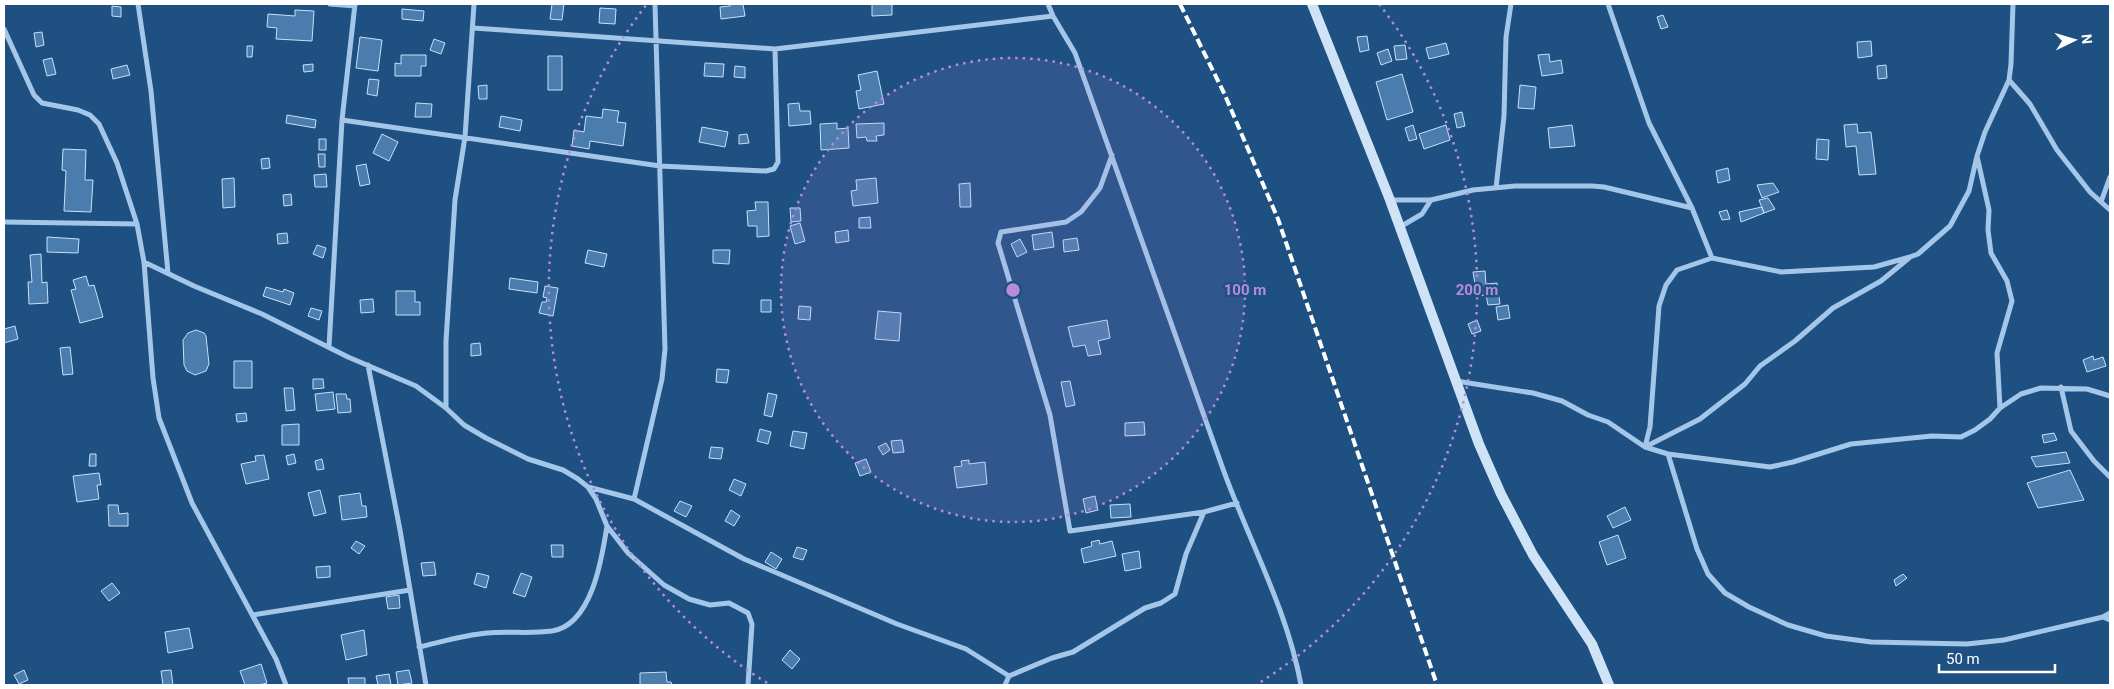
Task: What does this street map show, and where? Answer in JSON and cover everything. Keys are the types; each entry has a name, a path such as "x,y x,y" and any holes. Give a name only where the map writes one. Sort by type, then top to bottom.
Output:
{"street":[{"path":"138,4 151,91 168,273"},
{"path":"329,347 342,120 355,5 330,4"},
{"path":"446,408 446,341 455,200 465,137 474,4"},
{"path":"634,498 662,379 665,349 655,4"},
{"path":"1048,4 1053,16 1076,53 1237,503 1279,608 1297,664 1301,685"},
{"path":"1312,4 1390,200 1479,444 1533,555 1592,644 1609,685"},
{"path":"1496,188 1504,116 1506,37 1511,4"},
{"path":"1608,4 1650,123 1692,208 1712,258"},
{"path":"1645,447 1650,427 1659,306 1666,284 1677,270 1712,258 1781,272 1874,267 1918,254 1950,226 1969,191 1984,132 2009,80 2013,4"},
{"path":"473,28 775,49 1053,16"},
{"path":"4,29 34,95 42,103 78,110 90,115 100,124 117,163 137,224 144,262 153,378 159,418 192,503 276,659 286,685"},
{"path":"342,120 660,166 766,171 774,169 778,162 775,49"},
{"path":"2009,80 2030,104 2057,150 2090,192 2110,210"},
{"path":"1112,155 1100,188 1081,212 1066,222 1000,232 998,243 1050,415 1070,531 1204,512 1237,503"},
{"path":"1977,156 1990,210 1988,230 1991,254 2007,281 2012,301 1997,353 2000,408"},
{"path":"2101,202 2110,177"},
{"path":"1390,200 1431,200 1472,190 1515,186 1604,187 1692,208"},
{"path":"1400,227 1422,214 1431,200"},
{"path":"4,222 137,224"},
{"path":"1645,447 1700,419 1745,384 1760,366 1795,341 1833,308 1881,281 1910,257"},
{"path":"144,262 262,314 329,347 416,386 446,408 464,425 528,459 563,470 588,487 634,498 744,559 897,624 966,649 1009,676"},
{"path":"368,365 426,685"},
{"path":"1456,381 1533,393 1562,400 1588,415 1608,422 1645,447 1668,454 1770,467 1794,462 1851,444 1932,436 1961,437 1975,430 1990,419 2000,408 2021,394 2041,388 2087,389 2110,396"},
{"path":"2060,387 2071,432 2094,461 2110,477"},
{"path":"1668,454 1697,549 1708,574 1725,593 1749,607 1788,625 1826,636 1871,642 1967,644 2004,640 2103,617 2110,613"},
{"path":"588,487 596,499 607,526 628,554 664,585 689,599 710,605 729,603 748,613 752,624 748,685"},
{"path":"1005,685 1009,676 1052,658 1073,652 1145,608 1161,603 1175,594 1186,554 1204,512"},
{"path":"419,647 485,633 553,631 571,623 585,603 593,587 602,556 607,526"},
{"path":"253,615 410,590"},
{"path":"2103,617 2110,620"}],"building":[{"path":"552,4 564,4 562,20 550,19"},
{"path":"730,4 743,4 745,16 721,19 720,7 730,6"},
{"path":"872,4 892,4 892,15 872,16"},
{"path":"112,6 121,7 121,17 112,16"},
{"path":"600,8 616,9 615,24 599,23"},
{"path":"402,9 424,11 423,21 402,19"},
{"path":"295,10 314,11 312,41 276,39 277,28 267,27 268,14 295,16"},
{"path":"1663,15 1668,27 1661,29 1657,17"},
{"path":"42,32 44,45 36,47 34,33"},
{"path":"1367,36 1369,50 1360,52 1357,37"},
{"path":"360,37 382,40 378,71 356,68"},
{"path":"434,39 445,43 441,54 430,50"},
{"path":"1871,41 1872,56 1858,58 1857,42"},
{"path":"1446,43 1449,54 1429,59 1426,48"},
{"path":"1405,45 1407,59 1396,60 1394,46"},
{"path":"247,46 253,46 252,57 247,57"},
{"path":"1388,49 1392,61 1381,65 1377,53"},
{"path":"1549,54 1550,62 1561,60 1563,73 1542,76 1538,55"},
{"path":"401,55 426,55 426,66 421,66 421,76 395,76 395,63 401,64"},
{"path":"548,56 562,56 562,90 548,90"},
{"path":"52,58 56,74 47,76 43,60"},
{"path":"705,63 724,64 723,77 704,76"},
{"path":"313,64 313,71 304,72 303,65"},
{"path":"127,65 130,75 113,79 111,69"},
{"path":"1886,65 1887,78 1878,79 1877,66"},
{"path":"735,66 745,67 745,78 734,77"},
{"path":"877,71 884,104 859,109 856,91 861,90 858,75"},
{"path":"1402,74 1413,112 1387,120 1376,82"},
{"path":"369,79 379,80 377,96 367,94"},
{"path":"487,85 487,99 479,99 478,86"},
{"path":"1520,85 1536,87 1534,109 1518,108"},
{"path":"416,103 432,104 431,117 415,117"},
{"path":"799,103 800,111 810,111 811,124 789,126 788,104"},
{"path":"603,109 619,111 617,122 626,123 623,146 590,141 589,149 572,146 574,130 584,132 586,116 602,118"},
{"path":"1462,112 1465,126 1457,128 1454,114"},
{"path":"287,115 316,120 315,128 286,123"},
{"path":"501,116 522,120 520,131 499,127"},
{"path":"837,123 837,129 848,128 849,148 821,150 820,124"},
{"path":"884,123 884,135 876,136 877,141 867,141 866,137 857,138 856,124"},
{"path":"1857,124 1858,133 1871,132 1876,174 1859,175 1856,146 1846,147 1844,125"},
{"path":"1413,125 1417,139 1409,141 1405,128"},
{"path":"1446,125 1450,140 1424,149 1419,134"},
{"path":"1572,125 1575,146 1550,148 1548,128"},
{"path":"702,127 728,132 725,147 699,142"},
{"path":"382,134 398,142 389,161 373,153"},
{"path":"747,134 749,143 739,144 739,135"},
{"path":"319,139 326,139 326,150 319,150"},
{"path":"1817,139 1829,140 1828,160 1816,159"},
{"path":"63,149 86,150 85,180 93,180 91,212 64,211 66,171 62,170"},
{"path":"318,154 325,154 325,167 319,167"},
{"path":"269,158 270,168 262,169 261,159"},
{"path":"366,164 370,184 360,186 356,166"},
{"path":"1728,168 1730,180 1718,183 1716,171"},
{"path":"326,174 327,187 315,187 314,175"},
{"path":"234,178 235,207 223,208 222,179"},
{"path":"876,178 878,203 853,206 851,191 857,190 856,180"},
{"path":"970,183 971,207 960,207 959,184"},
{"path":"1773,183 1779,192 1762,198 1757,185"},
{"path":"291,194 292,205 284,206 283,195"},
{"path":"1768,198 1775,209 1764,213 1759,200"},
{"path":"755,202 768,202 769,236 757,237 757,226 748,226 747,211 756,210"},
{"path":"1762,207 1764,213 1741,222 1739,212"},
{"path":"790,208 800,208 801,221 791,222"},
{"path":"1727,210 1730,219 1722,220 1719,212"},
{"path":"870,217 871,228 859,228 859,218"},
{"path":"800,223 805,241 795,244 790,226"},
{"path":"848,230 849,241 836,243 835,232"},
{"path":"1052,232 1054,247 1034,250 1032,235"},
{"path":"287,233 288,243 278,244 277,234"},
{"path":"47,237 79,239 78,253 47,252"},
{"path":"1077,238 1079,250 1064,252 1063,240"},
{"path":"1020,239 1027,252 1017,257 1011,244"},
{"path":"317,245 326,248 323,258 313,254"},
{"path":"588,250 607,254 604,267 585,263"},
{"path":"713,250 730,250 729,264 713,263"},
{"path":"41,254 42,283 47,282 48,303 29,304 28,282 32,282 30,255"},
{"path":"1485,271 1486,284 1497,283 1500,304 1488,305 1486,295 1477,296 1473,272"},
{"path":"86,276 89,286 94,285 103,317 80,323 71,290 76,289 73,280"},
{"path":"510,278 538,282 537,293 509,289"},
{"path":"545,286 558,288 553,316 539,313 542,302 546,302 547,298 543,297"},
{"path":"266,287 283,292 284,289 294,293 290,305 263,296"},
{"path":"396,291 415,291 415,302 420,302 420,315 396,315"},
{"path":"373,299 374,312 361,313 360,300"},
{"path":"761,300 771,300 771,312 761,312"},
{"path":"1508,305 1510,318 1498,320 1496,307"},
{"path":"799,306 811,307 810,320 798,319"},
{"path":"311,308 322,311 319,320 308,316"},
{"path":"878,311 901,313 899,341 875,339"},
{"path":"1107,320 1110,338 1098,341 1101,354 1088,356 1085,345 1073,347 1068,327"},
{"path":"1477,320 1481,331 1472,334 1468,324"},
{"path":"15,326 18,339 4,343 4,329"},
{"path":"196,330 204,333 206,336 209,364 206,371 195,375 187,371 184,365 183,340 188,333"},
{"path":"480,343 481,355 471,356 471,344"},
{"path":"70,347 73,374 63,375 60,348"},
{"path":"2093,356 2094,360 2103,357 2106,366 2087,372 2083,360"},
{"path":"234,361 252,361 252,388 234,388"},
{"path":"717,369 729,370 727,383 716,382"},
{"path":"313,379 323,379 324,388 313,389"},
{"path":"1070,381 1075,405 1066,407 1061,382"},
{"path":"284,388 293,388 295,410 286,411"},
{"path":"333,392 335,409 317,411 315,394"},
{"path":"768,393 777,395 772,417 764,415"},
{"path":"336,394 346,394 347,399 350,399 351,412 338,413"},
{"path":"246,413 247,421 237,422 236,414"},
{"path":"1144,422 1145,435 1125,436 1125,423"},
{"path":"299,424 299,445 282,445 282,425"},
{"path":"760,429 771,432 768,444 757,441"},
{"path":"793,431 807,433 804,449 790,446"},
{"path":"2054,433 2057,440 2044,443 2042,435"},
{"path":"902,440 904,452 893,453 891,441"},
{"path":"886,443 890,450 883,455 878,447"},
{"path":"711,447 723,448 721,459 709,458"},
{"path":"2066,452 2070,463 2036,467 2031,457"},
{"path":"90,454 96,454 96,466 89,466"},
{"path":"294,454 296,463 288,465 286,456"},
{"path":"264,455 269,479 246,484 241,464 256,461 255,456"},
{"path":"322,459 324,469 317,470 315,461"},
{"path":"866,459 871,472 860,476 855,463"},
{"path":"969,460 969,464 985,462 987,484 957,488 954,467 962,466 961,461"},
{"path":"2070,470 2084,500 2038,508 2027,483"},
{"path":"99,473 101,485 97,485 99,499 77,502 73,476"},
{"path":"734,479 746,484 741,496 729,490"},
{"path":"320,490 326,513 314,516 308,493"},
{"path":"360,493 362,506 366,506 367,517 342,520 339,496"},
{"path":"1095,496 1098,510 1086,513 1083,499"},
{"path":"680,501 692,506 686,517 674,511"},
{"path":"1130,504 1131,517 1111,518 1110,505"},
{"path":"108,505 118,505 119,514 128,513 128,526 109,526"},
{"path":"1625,507 1631,520 1613,528 1607,516"},
{"path":"731,510 740,516 734,526 725,521"},
{"path":"1618,535 1626,558 1607,565 1599,542"},
{"path":"1099,540 1100,544 1112,541 1116,556 1084,563 1081,549 1092,546 1091,542"},
{"path":"356,541 365,546 359,554 351,548"},
{"path":"551,545 563,545 563,557 552,557"},
{"path":"797,547 807,550 803,560 793,557"},
{"path":"1139,551 1141,568 1125,571 1122,554"},
{"path":"771,552 782,559 776,569 765,562"},
{"path":"434,562 436,575 423,576 421,563"},
{"path":"330,566 330,577 317,578 316,567"},
{"path":"477,573 489,576 486,588 474,584"},
{"path":"521,573 532,577 525,597 513,593"},
{"path":"1903,574 1907,578 1896,586 1894,580"},
{"path":"112,583 120,593 109,601 101,591"},
{"path":"399,595 400,608 388,609 386,597"},
{"path":"189,628 193,648 168,653 165,632"},
{"path":"364,630 367,655 346,660 341,635"},
{"path":"790,650 800,659 792,669 782,660"},
{"path":"261,664 267,683 245,685 240,671"},
{"path":"24,670 28,680 19,684 14,675"},
{"path":"171,670 173,685 163,685 161,671"},
{"path":"409,670 412,683 398,685 396,672"},
{"path":"666,672 667,682 671,682 672,685 640,685 640,673"},
{"path":"389,674 391,685 378,685 376,676"},
{"path":"348,678 365,678 365,685 349,685"}],"railway":[{"path":"1180,4 1224,93 1278,219 1437,685"}]}
